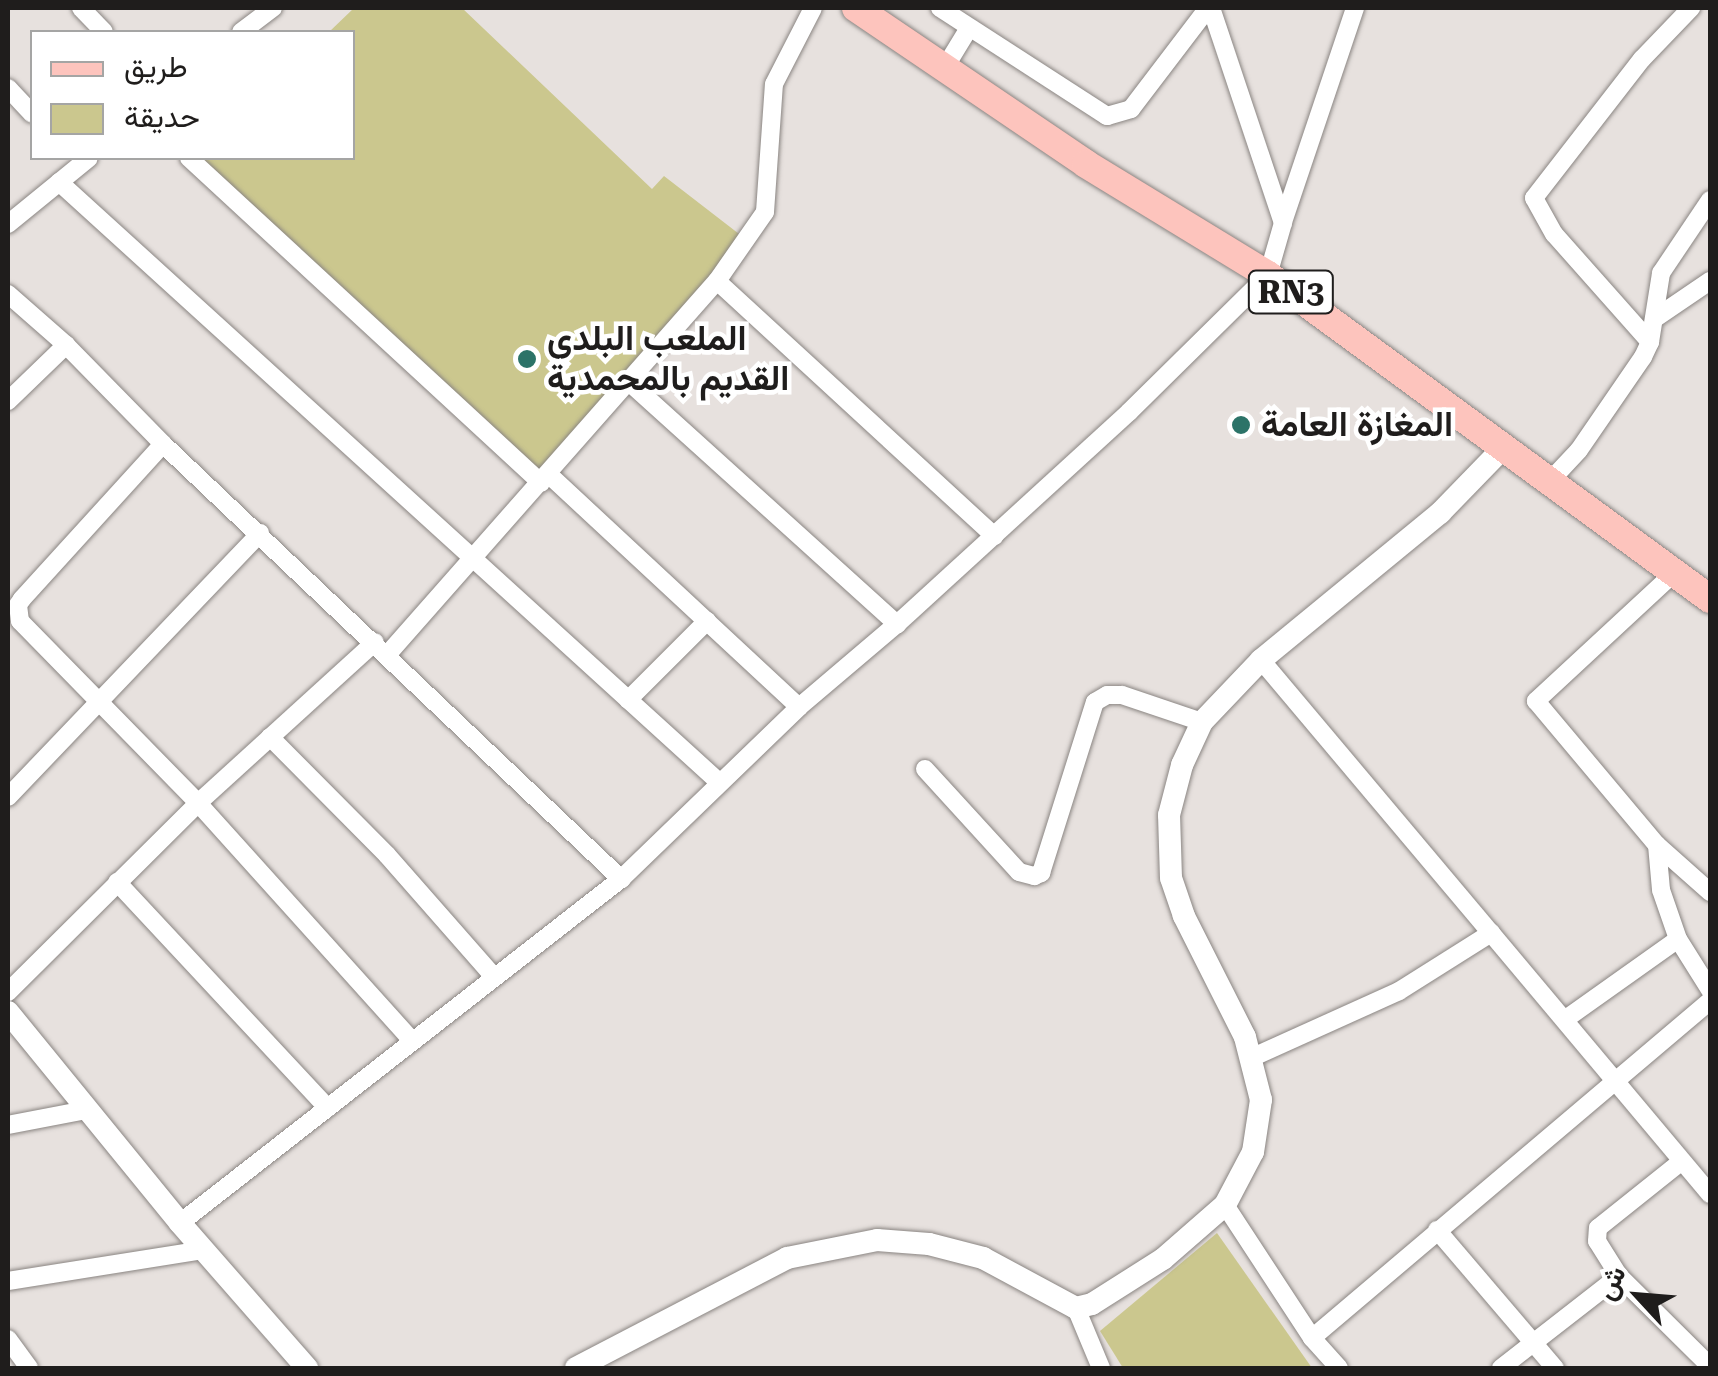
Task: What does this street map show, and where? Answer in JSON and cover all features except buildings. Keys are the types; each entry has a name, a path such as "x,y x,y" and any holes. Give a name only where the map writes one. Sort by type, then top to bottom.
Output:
{"main road":[{"name":"RN3","path":"856,8 1086,164 1268,275 1710,600"}],"street":[{"path":"81,8 102,30"},
{"path":"244,30 273,8"},
{"path":"8,992 198,803 270,737 381,648 470,560 718,281 765,212 774,84 814,8"},
{"path":"940,8 1107,116 1131,109 1209,8"},
{"path":"1209,8 1283,223"},
{"path":"180,1224 621,878 799,707 897,624 1129,412 1268,275 1355,8"},
{"path":"1650,342 1554,234 1534,198 1642,59 1691,8"},
{"path":"944,70 969,28"},
{"path":"8,88 30,112"},
{"path":"9,221 81,160"},
{"path":"191,160 799,707"},
{"path":"59,182 470,560 720,783"},
{"path":"1550,481 1580,450 1650,342 1668,259 1710,200"},
{"path":"718,281 994,536"},
{"path":"1654,319 1710,281"},
{"path":"8,294 66,344 164,444 621,878"},
{"path":"8,401 66,344"},
{"path":"628,380 897,624"},
{"path":"164,444 12,608 198,803 412,1042"},
{"path":"1076,1308 1092,1304 1163,1259 1225,1205 1253,1152 1261,1100 1253,1057 1184,916 1171,878 1169,816 1182,765 1202,722 1262,660 1440,512 1504,447"},
{"path":"11,786 100,703 260,533"},
{"path":"1674,574 1536,702 1657,845 1710,892"},
{"path":"628,700 707,621"},
{"path":"1262,660 1567,1018 1710,1194"},
{"path":"925,769 1019,872 1034,876 1041,873 1095,702 1107,695 1122,695 1202,722"},
{"path":"270,737 387,855 494,977"},
{"path":"1657,845 1662,890 1678,939 1710,990"},
{"path":"117,882 328,1108"},
{"path":"1253,1057 1400,991 1492,933"},
{"path":"1567,1018 1678,939"},
{"path":"1312,1338 1710,1001"},
{"path":"8,1012 180,1224 307,1368"},
{"path":"8,1125 86,1110"},
{"path":"1682,1162 1598,1228 1597,1242 1619,1276 1710,1366"},
{"path":"1225,1205 1312,1338 1339,1368"},
{"path":"1437,1230 1533,1346 1556,1368"},
{"path":"576,1368 787,1258 877,1240 929,1244 983,1258 1076,1308 1101,1368"},
{"path":"8,1281 202,1250"},
{"path":"1501,1368 1619,1276"},
{"path":"8,1339 29,1368"}],"green space":[{"name":"الملعب البلدي القديم بالمحمدية","path":"354,8 462,8 652,189 664,176 743,237 543,480 199,164 204,160 355,160 355,30 331,30"},
{"path":"1217,1233 1312,1368 1123,1368 1100,1331"}],"place":[{"name":"الملعب البلدي القديم بالمحمدية","path":"527,359"},
{"name":"المغازة العامة","path":"1241,425"}]}
